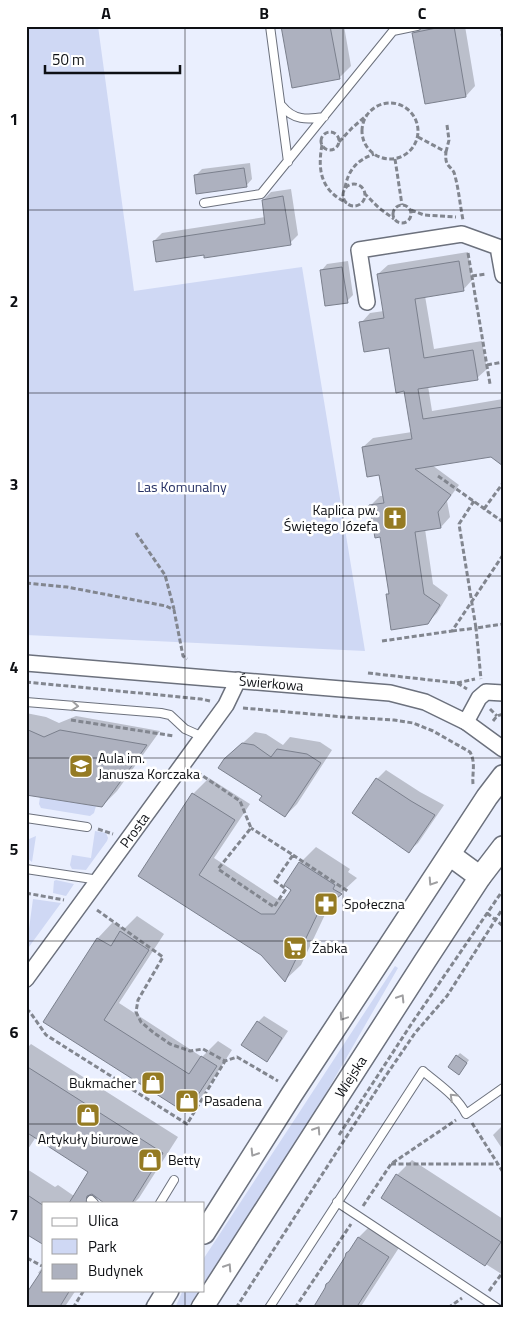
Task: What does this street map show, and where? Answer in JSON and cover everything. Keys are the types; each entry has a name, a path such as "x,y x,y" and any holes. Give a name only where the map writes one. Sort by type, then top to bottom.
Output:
{"main road":[{"path":"205,1231 292,1094 487,797 503,776"},
{"name":"Wiejska","path":"202,1308 480,877 503,847"},
{"path":"450,855 480,877"},
{"path":"157,1308 167,1292"}],"street":[{"path":"367,302 359,250 462,234 498,247 503,275"},
{"name":"Świerkowa","path":"26,663 390,693 426,702 466,722 503,749"},
{"name":"Prosta","path":"26,979 202,738 232,706 238,680"},
{"path":"466,722 479,698 486,692 503,693"}],"lane":[{"path":"270,26 288,162"},
{"path":"204,203 261,194 393,31 417,26"},
{"path":"282,106 287,113 299,118 311,120 324,117"},
{"path":"26,702 161,713 170,716 185,729 202,738"},
{"path":"26,818 88,827"},
{"path":"26,869 99,880"},
{"path":"269,1308 422,1072 448,1092 462,1106 466,1114 503,1088"},
{"path":"161,1202 174,1180"},
{"path":"337,1202 497,1308"}],"path":[{"path":"501,26 503,41"},
{"path":"322,145 331,150 375,107 397,104 406,108 414,116 418,126 418,138 413,147 405,155 395,158 384,158 374,154 366,146 363,136 363,125 367,115"},
{"path":"446,152 449,140 447,125"},
{"path":"338,144 336,134 329,132 323,136 320,172 326,186 335,197 351,205 359,204 364,193"},
{"path":"347,203 343,196 347,178 352,168 358,161 374,154"},
{"path":"395,158 402,205"},
{"path":"345,188 348,185 356,184 363,189 364,193 379,208 397,221 406,222 411,217 410,210"},
{"path":"402,205 424,215 462,218"},
{"path":"397,221 394,212 402,205"},
{"path":"487,365 503,362"},
{"path":"438,476 503,522"},
{"path":"484,509 503,483"},
{"path":"474,502 459,524 480,658"},
{"path":"136,533 165,575 183,656 190,661"},
{"path":"452,631 503,555"},
{"path":"26,583 67,587 166,606 174,610"},
{"path":"382,641 503,624"},
{"path":"364,673 456,683 471,692"},
{"path":"26,682 201,699 232,706 319,716 394,720 413,723 433,731 470,752 474,761 472,774 474,785 487,797"},
{"path":"496,716 503,714"},
{"path":"70,720 202,738"},
{"path":"194,770 240,801 251,828 349,892"},
{"path":"88,827 109,832 127,841"},
{"path":"251,828 218,870 274,907 286,890 275,881 293,855"},
{"path":"338,1136 503,890"},
{"path":"26,893 67,900"},
{"path":"95,908 163,957 138,1000 136,1012 141,1022 170,1044 190,1051 203,1049 218,1059 225,1061 237,1057 280,1083"},
{"path":"236,1308 415,1033 447,996 503,908"},
{"path":"487,913 503,926"},
{"path":"26,1010 30,1012 46,1035 187,1124 225,1061"},
{"path":"295,1308 391,1164 466,1114 503,1172"},
{"path":"391,1164 498,1164"},
{"path":"27,1259 42,1266"},
{"path":"488,1293 503,1272"},
{"path":"73,1308 83,1292"}],"green space":[{"name":"Las Komunalny","path":"26,26 98,26 134,291 302,267 365,651 26,635"},
{"path":"40,797 96,806 94,813 90,816 41,808 39,804"},
{"path":"95,831 106,833 107,841 86,870 72,869 70,865 72,855 91,858"},
{"path":"36,836 32,862 26,857 29,839"},
{"path":"54,881 74,884 66,896 53,893"},
{"path":"33,899 61,903 26,951"},
{"path":"395,966 398,968 318,1107 205,1281 205,1256"},
{"path":"182,1292 198,1292 188,1308 175,1308"}],"building":[{"path":"281,26 330,26 340,79 292,88"},
{"path":"454,26 466,97 425,104 412,33"},
{"path":"244,168 247,187 196,194 194,175"},
{"path":"283,196 291,245 204,258 204,255 156,262 153,241 265,224 262,200"},
{"path":"459,261 464,291 415,299 424,358 473,350 478,380 418,389 423,419 503,407 503,466 491,457 415,469 451,495 438,512 441,528 415,532 424,594 440,605 428,624 391,630 386,594 389,594 380,537 375,538 369,505 384,503 379,475 367,477 362,447 412,439 404,391 396,393 389,348 364,352 359,322 384,318 377,274"},
{"path":"342,267 348,303 325,306 320,270"},
{"name":"Aula im. Janusza Korczaka","path":"26,729 44,737 60,730 147,745 102,807 26,795"},
{"path":"242,743 254,745 271,757 277,749 307,754 321,763 285,817 259,800 262,796 218,768 224,759"},
{"path":"376,778 435,815 409,853 352,813"},
{"path":"192,793 235,820 199,875 261,914 275,914 291,890 284,885 299,862 335,885 333,889 342,894 318,913 285,982 261,955 138,876"},
{"path":"120,931 149,950 104,1020 189,1074 201,1056 217,1066 186,1113 43,1022 97,938 111,946"},
{"path":"257,1021 282,1038 267,1062 241,1045"},
{"path":"456,1055 467,1063 459,1075 448,1067"},
{"path":"26,1066 163,1153 133,1202 103,1202 92,1194 87,1196 86,1202 70,1202 88,1172 26,1132"},
{"path":"396,1174 501,1242 485,1266 381,1198"},
{"path":"26,1194 42,1205 42,1244 26,1234"},
{"path":"358,1237 389,1257 356,1308 313,1308 326,1284"},
{"path":"42,1270 42,1292 69,1292 59,1308 26,1308 26,1294"}],"place":[{"name":"Kaplica pw. Świętego Józefa","path":"395,518"},
{"name":"Aula im. Janusza Korczaka","path":"81,766"},
{"name":"Społeczna","path":"326,904"},
{"name":"Żabka","path":"295,948"},
{"name":"Bukmacher","path":"153,1083"},
{"name":"Pasadena","path":"187,1101"},
{"name":"Artykuły biurowe","path":"88,1115"},
{"name":"Betty","path":"150,1160"}]}
